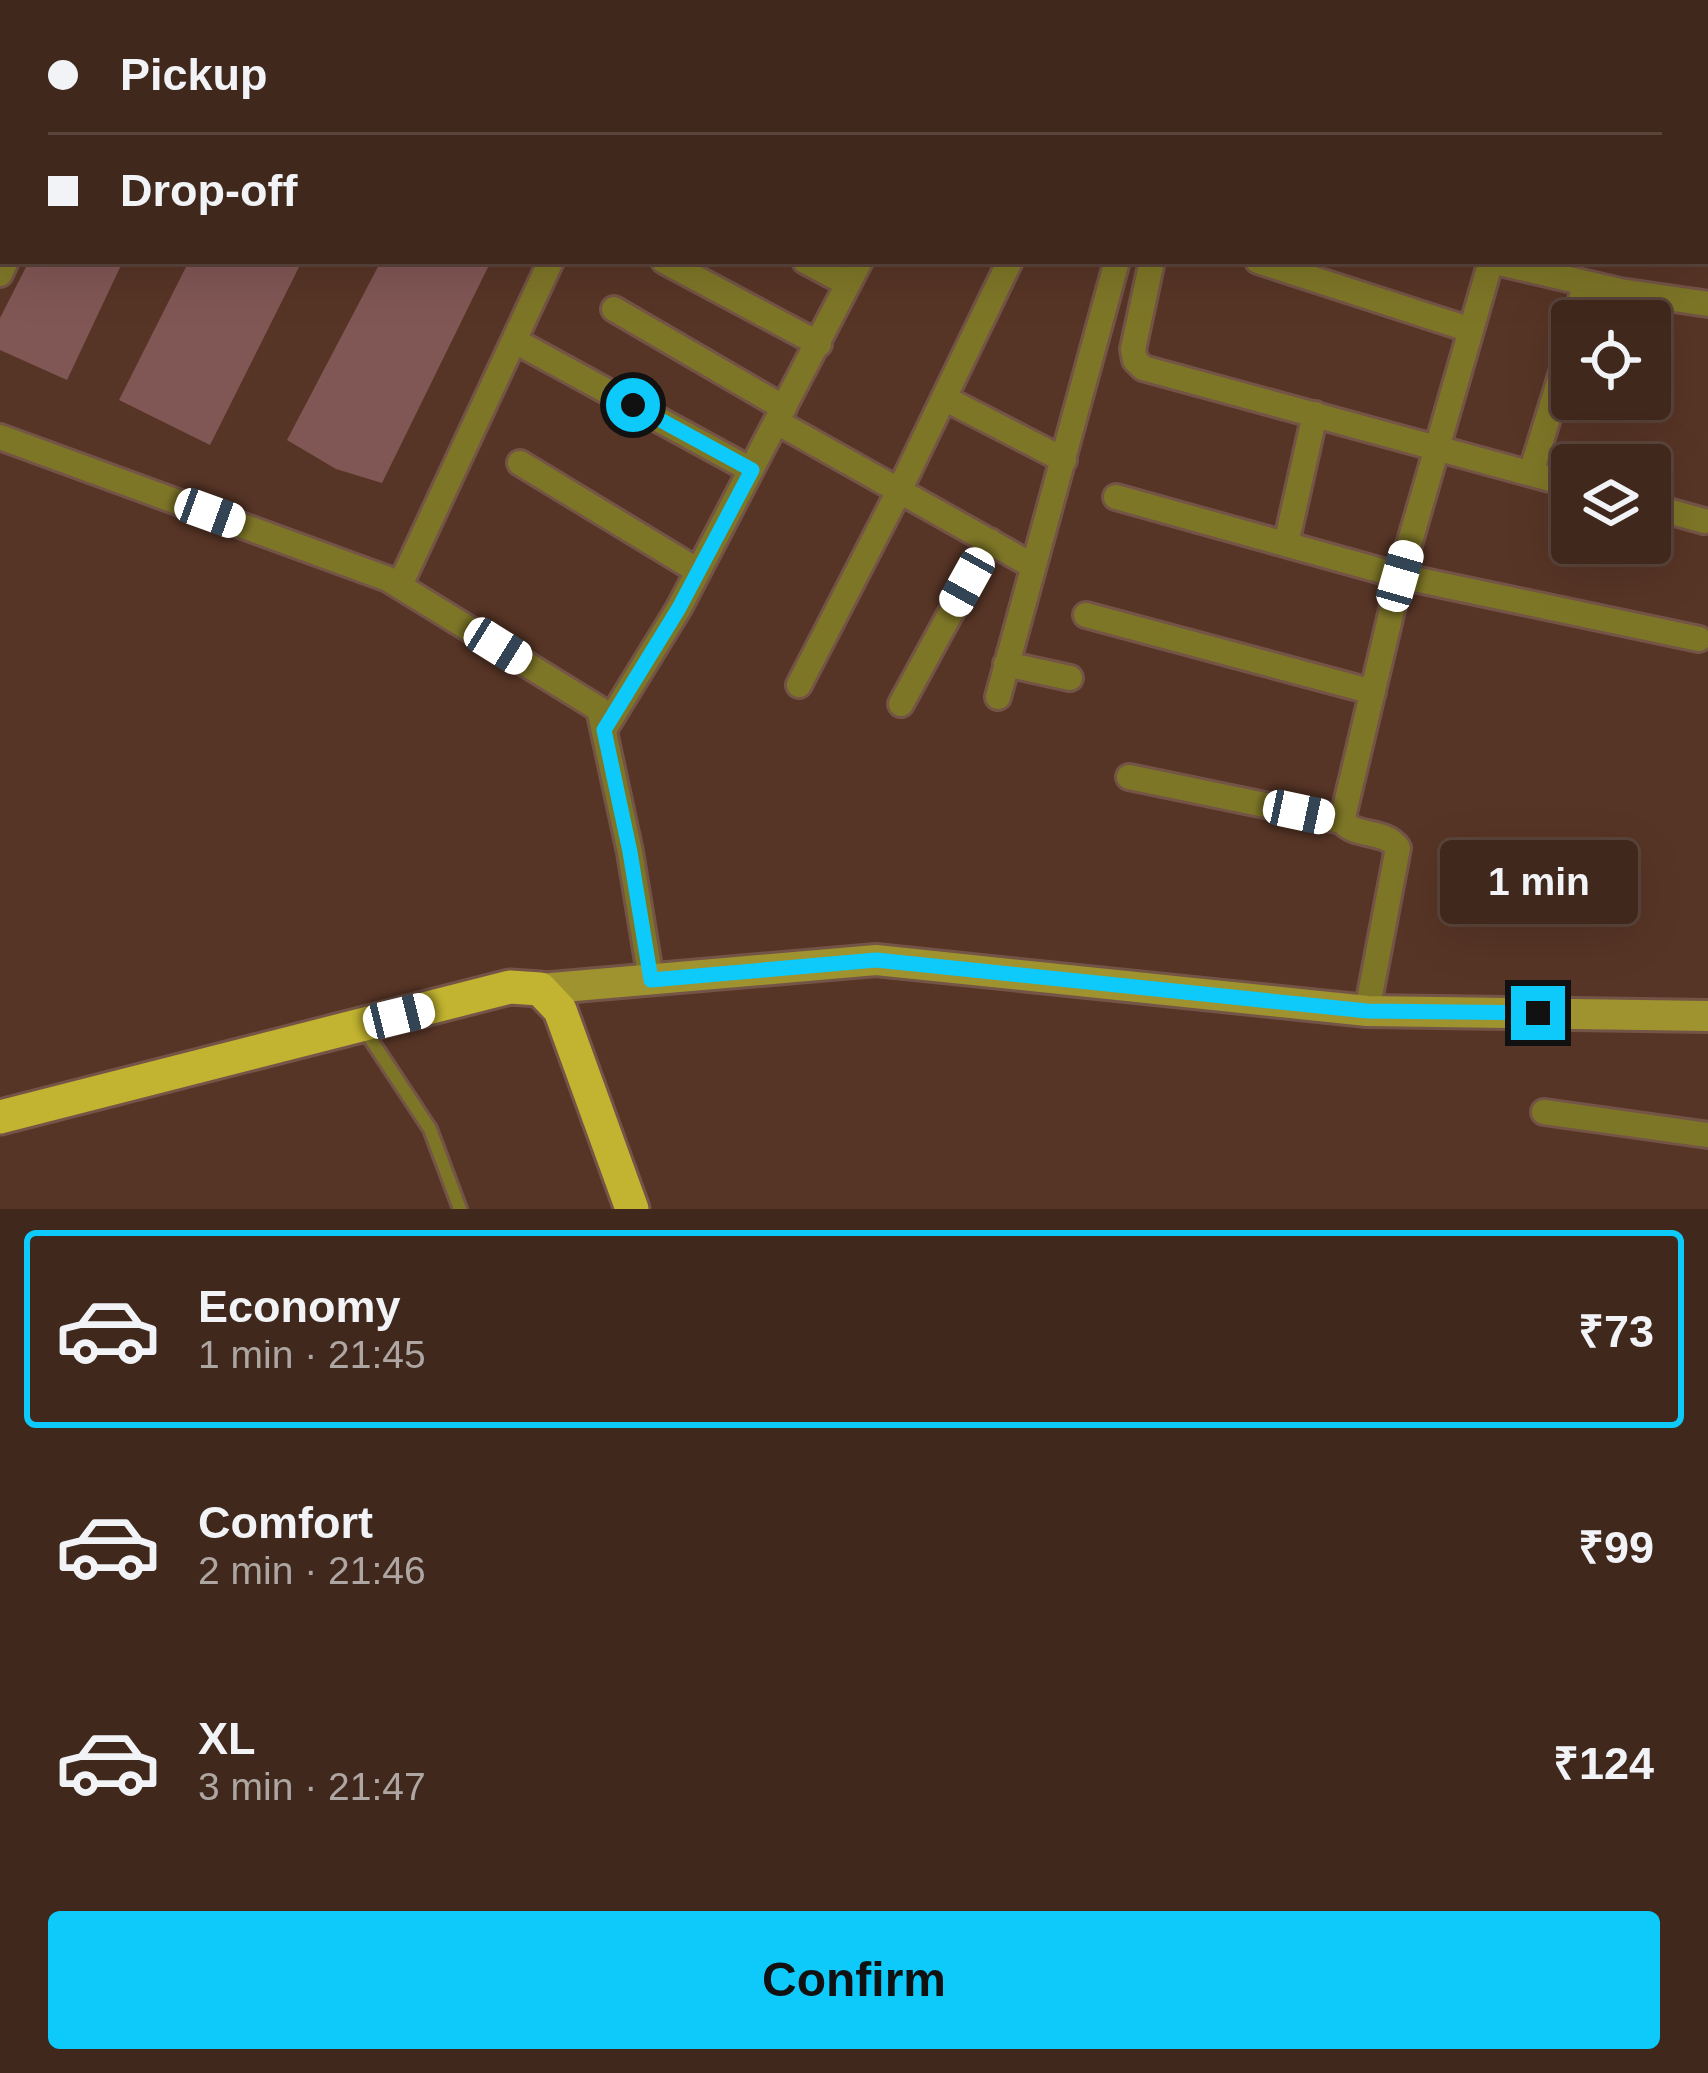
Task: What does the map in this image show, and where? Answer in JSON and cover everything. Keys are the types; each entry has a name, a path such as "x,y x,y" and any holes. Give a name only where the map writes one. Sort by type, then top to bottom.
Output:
{"highway":[{"path":"0,1117 510,987 540,989 560,1010 632,1209"}],"main road":[{"path":"540,989 876,960 1367,1011 1708,1016"}],"street":[{"path":"400,586 550,264"},
{"path":"670,264 818,344"},
{"path":"811,264 848,284"},
{"path":"604,730 698,571 858,264"},
{"path":"799,685 1009,264"},
{"path":"998,697 1064,460 1098,289 1115,264"},
{"path":"1151,264 1132,349 1143,368 1551,479"},
{"path":"1267,264 1471,330"},
{"path":"1342,821 1400,576 1490,264"},
{"path":"1504,264 1708,304"},
{"path":"1582,300 1586,283"},
{"path":"614,309 899,490 1033,566"},
{"path":"515,341 752,470"},
{"path":"944,398 1064,460"},
{"path":"1531,473 1551,408"},
{"path":"1286,544 1315,414"},
{"path":"0,437 400,586 599,709 651,980"},
{"path":"520,463 698,571"},
{"path":"1116,497 1400,576 1700,640"},
{"path":"1671,512 1704,521"},
{"path":"901,704 990,541"},
{"path":"1086,615 1373,692"},
{"path":"1006,664 1070,679"},
{"path":"1129,777 1342,821 1347,828 1390,839 1398,848 1367,1011"},
{"path":"1544,1112 1708,1135"}],"lane":[{"path":"362,1025 430,1130 460,1209"}],"building":[{"path":"27,264 122,264 67,380 0,350 0,318"},
{"path":"187,264 300,264 210,445 119,400"},
{"path":"379,264 490,264 382,483 336,469 287,440"}],"route":[{"path":"633,405 752,470 679,608 604,730 651,980 876,960 1367,1011 1538,1013"}]}
